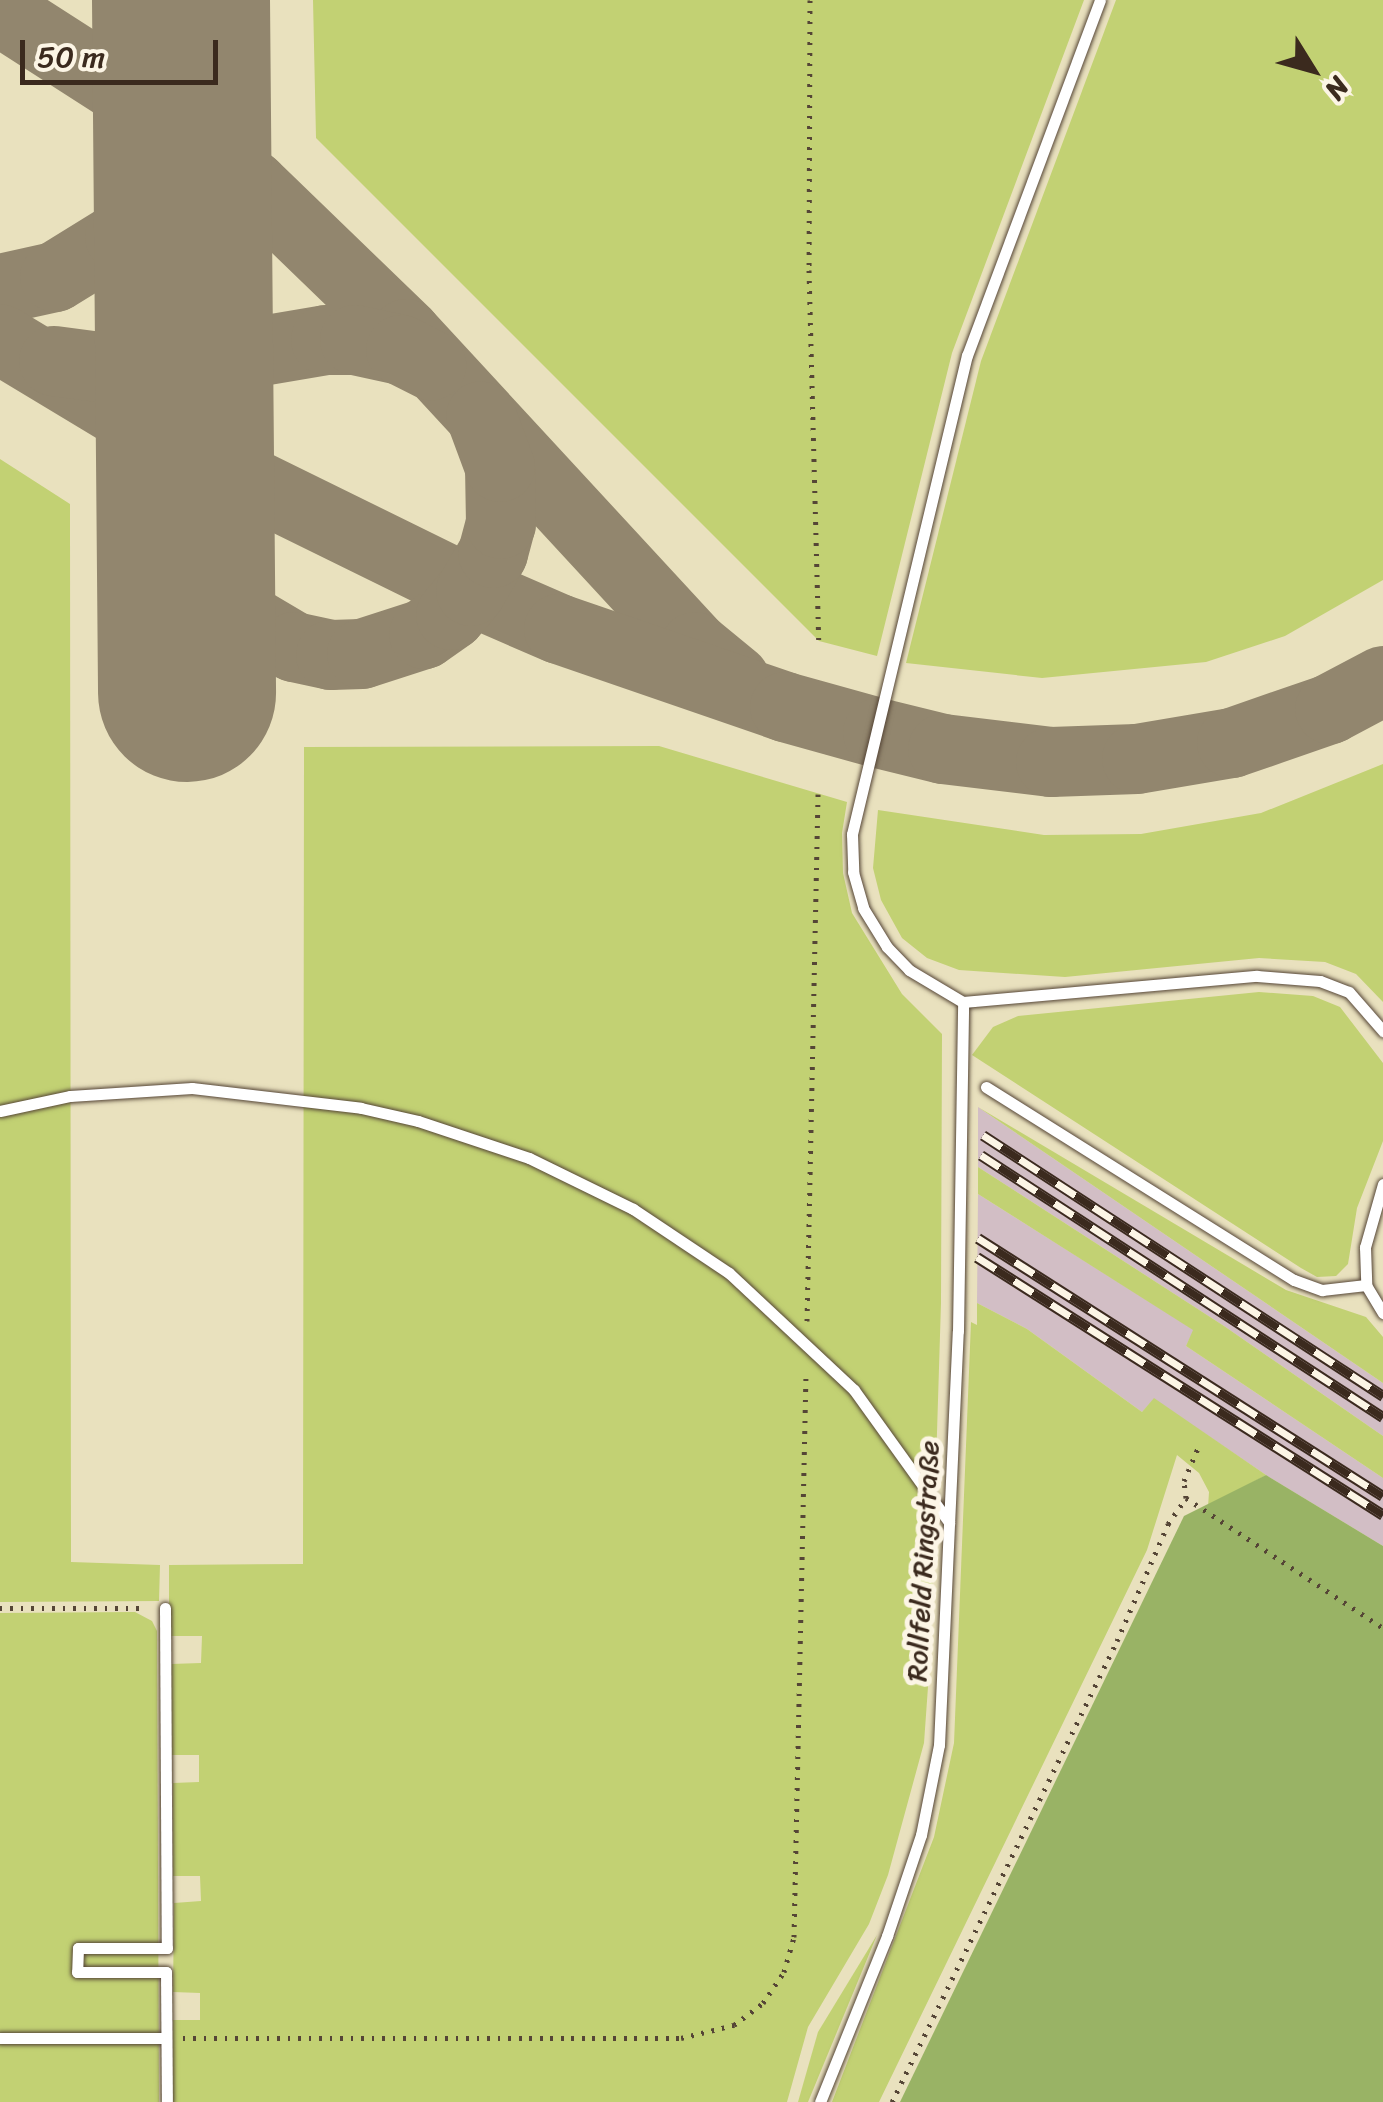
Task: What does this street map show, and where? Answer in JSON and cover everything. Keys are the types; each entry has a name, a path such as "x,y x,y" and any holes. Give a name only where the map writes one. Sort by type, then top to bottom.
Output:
{"lane":[{"path":"1100,0 966,355 852,834 853,872 863,908 887,948 909,970 963,1002 1257,976 1320,980 1349,992 1383,1031"},
{"name":"Rollfeld Ringstraße","path":"820,2102 887,1936 921,1836 938,1745 950,1522 963,1002"},
{"path":"986,1087 1294,1280 1322,1290 1366,1285"},
{"path":"0,1111 70,1096 192,1088 304,1099 418,1121 529,1158 633,1209 729,1272 854,1390 890,1434 950,1522"},
{"path":"1383,1184 1364,1247 1366,1285 1383,1313"},
{"path":"165,1608 167,1948 78,1948 77,1972 166,1972 167,2102"},
{"path":"0,2038 166,2038"}],"path":[{"path":"810,0 809,270 819,641"},
{"path":"166,2038 680,2038 734,2025 763,2003 784,1972 794,1937 818,794"},
{"path":"892,2102 1117,1641 1168,1524 1186,1498 1184,1481 1199,1446"},
{"path":"1186,1498 1383,1628"},
{"path":"0,1608 165,1608"}],"shaded area":[{"path":"978,1107 1383,1383 1383,1436 1224,1326 978,1167"},
{"path":"978,1194 1194,1330 1186,1346 1383,1478 1383,1546 1266,1475 1154,1399 1142,1412 1027,1329 977,1303"}],"green space":[{"path":"313,0 1084,0 952,353 877,656 819,641 316,138"},
{"path":"1116,0 1383,0 1383,580 1285,636 1206,662 1042,678 906,663 981,361"},
{"path":"0,459 70,504 71,1562 160,1565 159,1601 0,1602"},
{"path":"659,746 847,802 842,833 843,873 852,913 902,994 942,1034 941,1303 930,1659 924,1743 888,1875 869,1924 808,2027 787,2102 172,2102 173,2020 200,2020 200,1993 173,1992 174,1903 201,1901 200,1876 173,1876 173,1783 199,1782 199,1755 171,1755 171,1664 201,1663 202,1636 169,1636 169,1565 303,1564 304,747"},
{"path":"1383,764 1383,1002 1356,974 1325,962 1259,958 1065,977 959,970 927,958 902,938 881,900 873,868 878,810 1044,835 1141,834 1261,813"},
{"path":"1259,992 1313,996 1340,1007 1383,1063 1383,1141 1357,1208 1348,1264 1336,1276 1317,1277 1301,1268 972,1055 993,1027 1018,1016"},
{"path":"978,1107 1286,1290 1366,1317 1383,1337 1383,1383"},
{"path":"978,1167 1224,1326 1383,1436 1383,1478 1186,1346 1193,1330 978,1194"},
{"path":"977,1303 1027,1329 1142,1412 1154,1398 1266,1475 1208,1507 1209,1492 1199,1473 1177,1455 1147,1550 879,2102 832,2102 934,1837 954,1743 971,1322 977,1325"},
{"path":"1266,1475 1383,1546 1383,2102 900,2102 1184,1516"},
{"path":"135,1612 152,1621 157,1631 159,2102 0,2102 0,1613"},
{"path":"877,1935 808,2102 798,2102 818,2032"}],"taxiway":[{"path":"0,11 181,127 253,186 406,334 695,647 735,680"},
{"path":"0,289 55,277 120,237 153,198 181,127"},
{"path":"0,339 182,449 471,591 559,629 785,707 878,733 943,749 1051,762 1137,759 1232,743 1330,709 1383,681"},
{"path":"54,361 137,372 326,340 355,340 401,350 431,365"},
{"path":"185,557 206,586 233,611 294,647 331,655 362,654 424,634 451,615 471,591 493,553 501,524 500,467 481,416"}],"runway":[{"path":"181,0 187,693"}],"railway":[{"path":"983,1135 1383,1396"},
{"path":"981,1155 1383,1417"},
{"path":"978,1238 1383,1496"},
{"path":"977,1257 1383,1515"}]}
